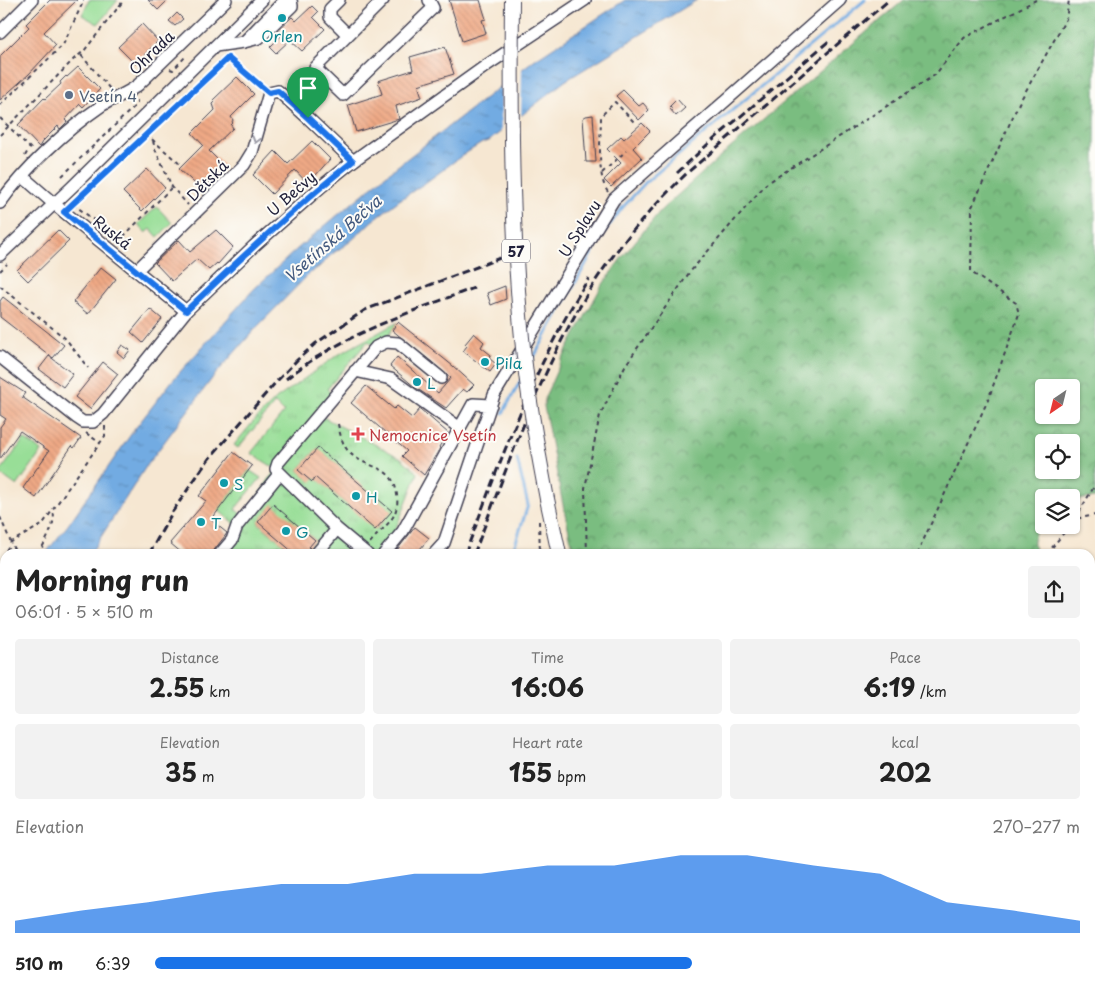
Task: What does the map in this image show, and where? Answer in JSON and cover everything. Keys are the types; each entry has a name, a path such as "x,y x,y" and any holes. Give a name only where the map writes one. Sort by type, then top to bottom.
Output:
{"main road":[{"name":"57","path":"512,0 512,151 522,339 547,500 558,549"}],"street":[{"path":"0,32 32,0"},
{"name":"Ohrada","path":"0,203 22,176 81,121 103,105 122,97 138,85 226,0"},
{"path":"0,255 262,0"},
{"path":"215,46 244,42 285,0 290,0"},
{"path":"339,0 330,9 330,17 348,35"},
{"path":"383,0 315,68 343,95 433,8 429,0"},
{"name":"U Bečvy","path":"103,414 186,311 254,246 322,186 353,161 487,65 585,0"},
{"name":"U Splavu","path":"439,549 444,543 494,395 614,199 840,0"},
{"path":"269,93 278,91 353,161"},
{"name":"Dětská","path":"137,270 244,165 252,152 269,93"},
{"name":"Ruská","path":"22,176 186,311"},
{"path":"361,549 336,529 276,470 278,463 376,347 386,342 398,344 441,378"},
{"path":"0,357 82,422 93,422 103,414"},
{"path":"355,371 391,379 460,428"},
{"path":"388,549 403,531 473,404 491,405"},
{"path":"225,549 232,540 237,526 280,473"},
{"path":"320,549 336,529"}],"path":[{"path":"0,105 63,45 84,0"},
{"path":"0,135 80,54 124,0"},
{"path":"587,549 585,488 600,415 626,366 689,274 766,184 935,75 964,38 1036,0"},
{"path":"919,549 988,400 1019,314 1016,303 971,272 972,206 1019,102 1066,19 1069,0"},
{"path":"80,54 112,91"},
{"path":"64,212 228,58 269,93"},
{"path":"62,176 137,104 136,96"},
{"path":"614,199 604,186 601,116 615,102 634,122"},
{"path":"0,118 36,153"},
{"path":"146,134 182,166"},
{"path":"154,141 155,149 172,187 188,205"},
{"path":"602,173 626,151"},
{"path":"73,204 120,240 172,187"},
{"path":"0,286 66,338 88,368"},
{"path":"7,549 11,542 37,529 53,510 105,436 103,414"},
{"path":"338,424 342,439 350,452 365,463 384,470 390,475 395,484 398,499 397,509 392,519 378,533"},
{"path":"1080,510 1095,485"},
{"path":"41,549 49,536 54,514 53,510"},
{"path":"1080,517 1095,515"},
{"path":"0,517 14,549"},
{"path":"1051,549 1062,534"}],"green space":[{"path":"89,0 118,0 98,24 82,15"},
{"path":"904,0 1095,0 1095,498 1080,500 1080,489 1035,489 1035,549 573,549 544,406 545,397 562,359 601,287 620,260 661,210 728,150"},
{"path":"157,207 172,223 158,237 151,229 146,233 138,224"},
{"path":"398,322 386,339 376,347 368,341 327,389 334,396 319,415 401,458 418,473 390,543 385,549 310,549 309,547 315,540 273,505 258,523 289,549 231,549 227,546 237,526 218,510 249,470 261,478 235,509 244,517 276,469 251,453 284,412 275,403 238,448 234,445 276,399 336,356","holes":["318,448 391,511 376,530 315,477 311,481 298,470"]},
{"path":"24,439 42,451 17,486 0,474 0,472"}],"water":[{"name":"Vsetínská Bečva","path":"625,0 697,0 565,81 489,141 482,143 463,155 398,201 372,221 351,241 332,254 311,272 257,327 214,376 147,465 93,549 49,549 68,525 134,430 172,381 253,290 297,249 386,175 534,60"}],"pier":[{"path":"522,67 521,118 501,134 501,84"}],"building":[{"path":"50,0 77,0 44,32 56,45 29,74 0,100 0,56 29,27 26,24"},
{"path":"148,0 168,0 158,10"},
{"path":"449,0 480,0 486,19 482,20 486,33 462,41"},
{"path":"312,6 318,12 313,17 325,29 302,51 290,40 276,53 270,47 283,34 278,30 292,17 296,21"},
{"path":"177,13 183,19 175,26 169,21"},
{"path":"142,24 158,41 135,64 118,47"},
{"path":"445,47 454,74 418,85 422,97 396,106 399,119 356,132 348,105 382,94 378,81 413,70 410,57"},
{"path":"78,67 100,89 83,107 80,104 65,120 67,122 60,129 58,126 39,147 18,125 44,98 61,84 60,82 66,76"},
{"path":"237,77 254,94 231,117 233,128 209,151 225,167 202,190 179,169 203,145 192,133 215,110 213,104 215,102 213,100"},
{"path":"623,90 639,106 643,103 649,110 639,120 616,96"},
{"path":"677,99 685,108 676,116 670,109 672,108 670,106"},
{"path":"593,115 596,162 586,162 583,118"},
{"path":"642,123 650,131 633,148 642,158 611,187 604,180 621,163 607,149 621,136 624,139"},
{"path":"312,141 330,159 308,184 295,170 272,194 253,175 275,151 288,164"},
{"path":"147,169 165,188 142,211 123,192"},
{"path":"58,230 69,241 28,281 17,270"},
{"path":"216,230 233,247 218,264 209,270 197,259 172,281 155,263 179,240 190,252"},
{"path":"101,267 116,279 88,314 73,302"},
{"path":"505,286 506,299 491,305 487,293"},
{"path":"3,297 64,345 53,358 0,317 0,301"},
{"path":"150,309 162,319 143,343 131,332"},
{"path":"398,322 474,385 467,392 463,389 446,408 416,388 390,366 397,357 438,393 451,378 392,330"},
{"path":"474,333 484,342 481,347 491,355 489,358 496,364 490,372 463,351 467,346 465,344"},
{"path":"122,345 130,350 124,358 117,352"},
{"path":"49,356 73,374 63,387 39,369"},
{"path":"103,362 118,374 90,409 75,397"},
{"path":"0,377 25,393 22,397 81,438 74,448 72,446 36,498 23,488 49,451 20,431 0,459 0,427 6,419 0,415"},
{"path":"366,386 394,409 397,406 412,418 420,409 448,433 424,475 402,456 407,451 351,403"},
{"name":"H","path":"318,448 392,511 375,530 315,477 312,482 298,470"},
{"path":"233,452 252,466 211,520 227,533 215,549 177,549 170,543 206,501 199,496"},
{"name":"G","path":"273,504 315,540 309,547 311,549 289,549 258,522"},
{"path":"415,527 429,538 420,549 398,549"}],"waterway":[{"path":"530,364 602,235 623,207 646,182 865,0"},
{"path":"503,413 522,378"},
{"path":"514,549 528,505 517,459"}],"railway":[{"path":"476,549 543,379 577,312 616,251 650,211 687,173 889,0"},
{"path":"677,173 830,40"},
{"path":"152,549 173,511 208,460 276,382 315,344 365,310 500,258"},
{"path":"467,549 520,413 552,344 589,278"},
{"path":"286,379 307,363 352,337 400,316 474,288"}],"place":[{"name":"Orlen","path":"282,18"},
{"name":"Vsetín 4","path":"69,95"},
{"name":"Pila","path":"485,362"},
{"name":"L","path":"417,382"},
{"name":"Nemocnice Vsetín","path":"358,434"},
{"name":"S","path":"224,483"},
{"name":"H","path":"356,496"},
{"name":"T","path":"201,522"},
{"name":"G","path":"286,531"}],"route":[{"path":"228,58 269,93 278,91 308,118 353,161 254,246 186,311 64,212 228,58"}]}
